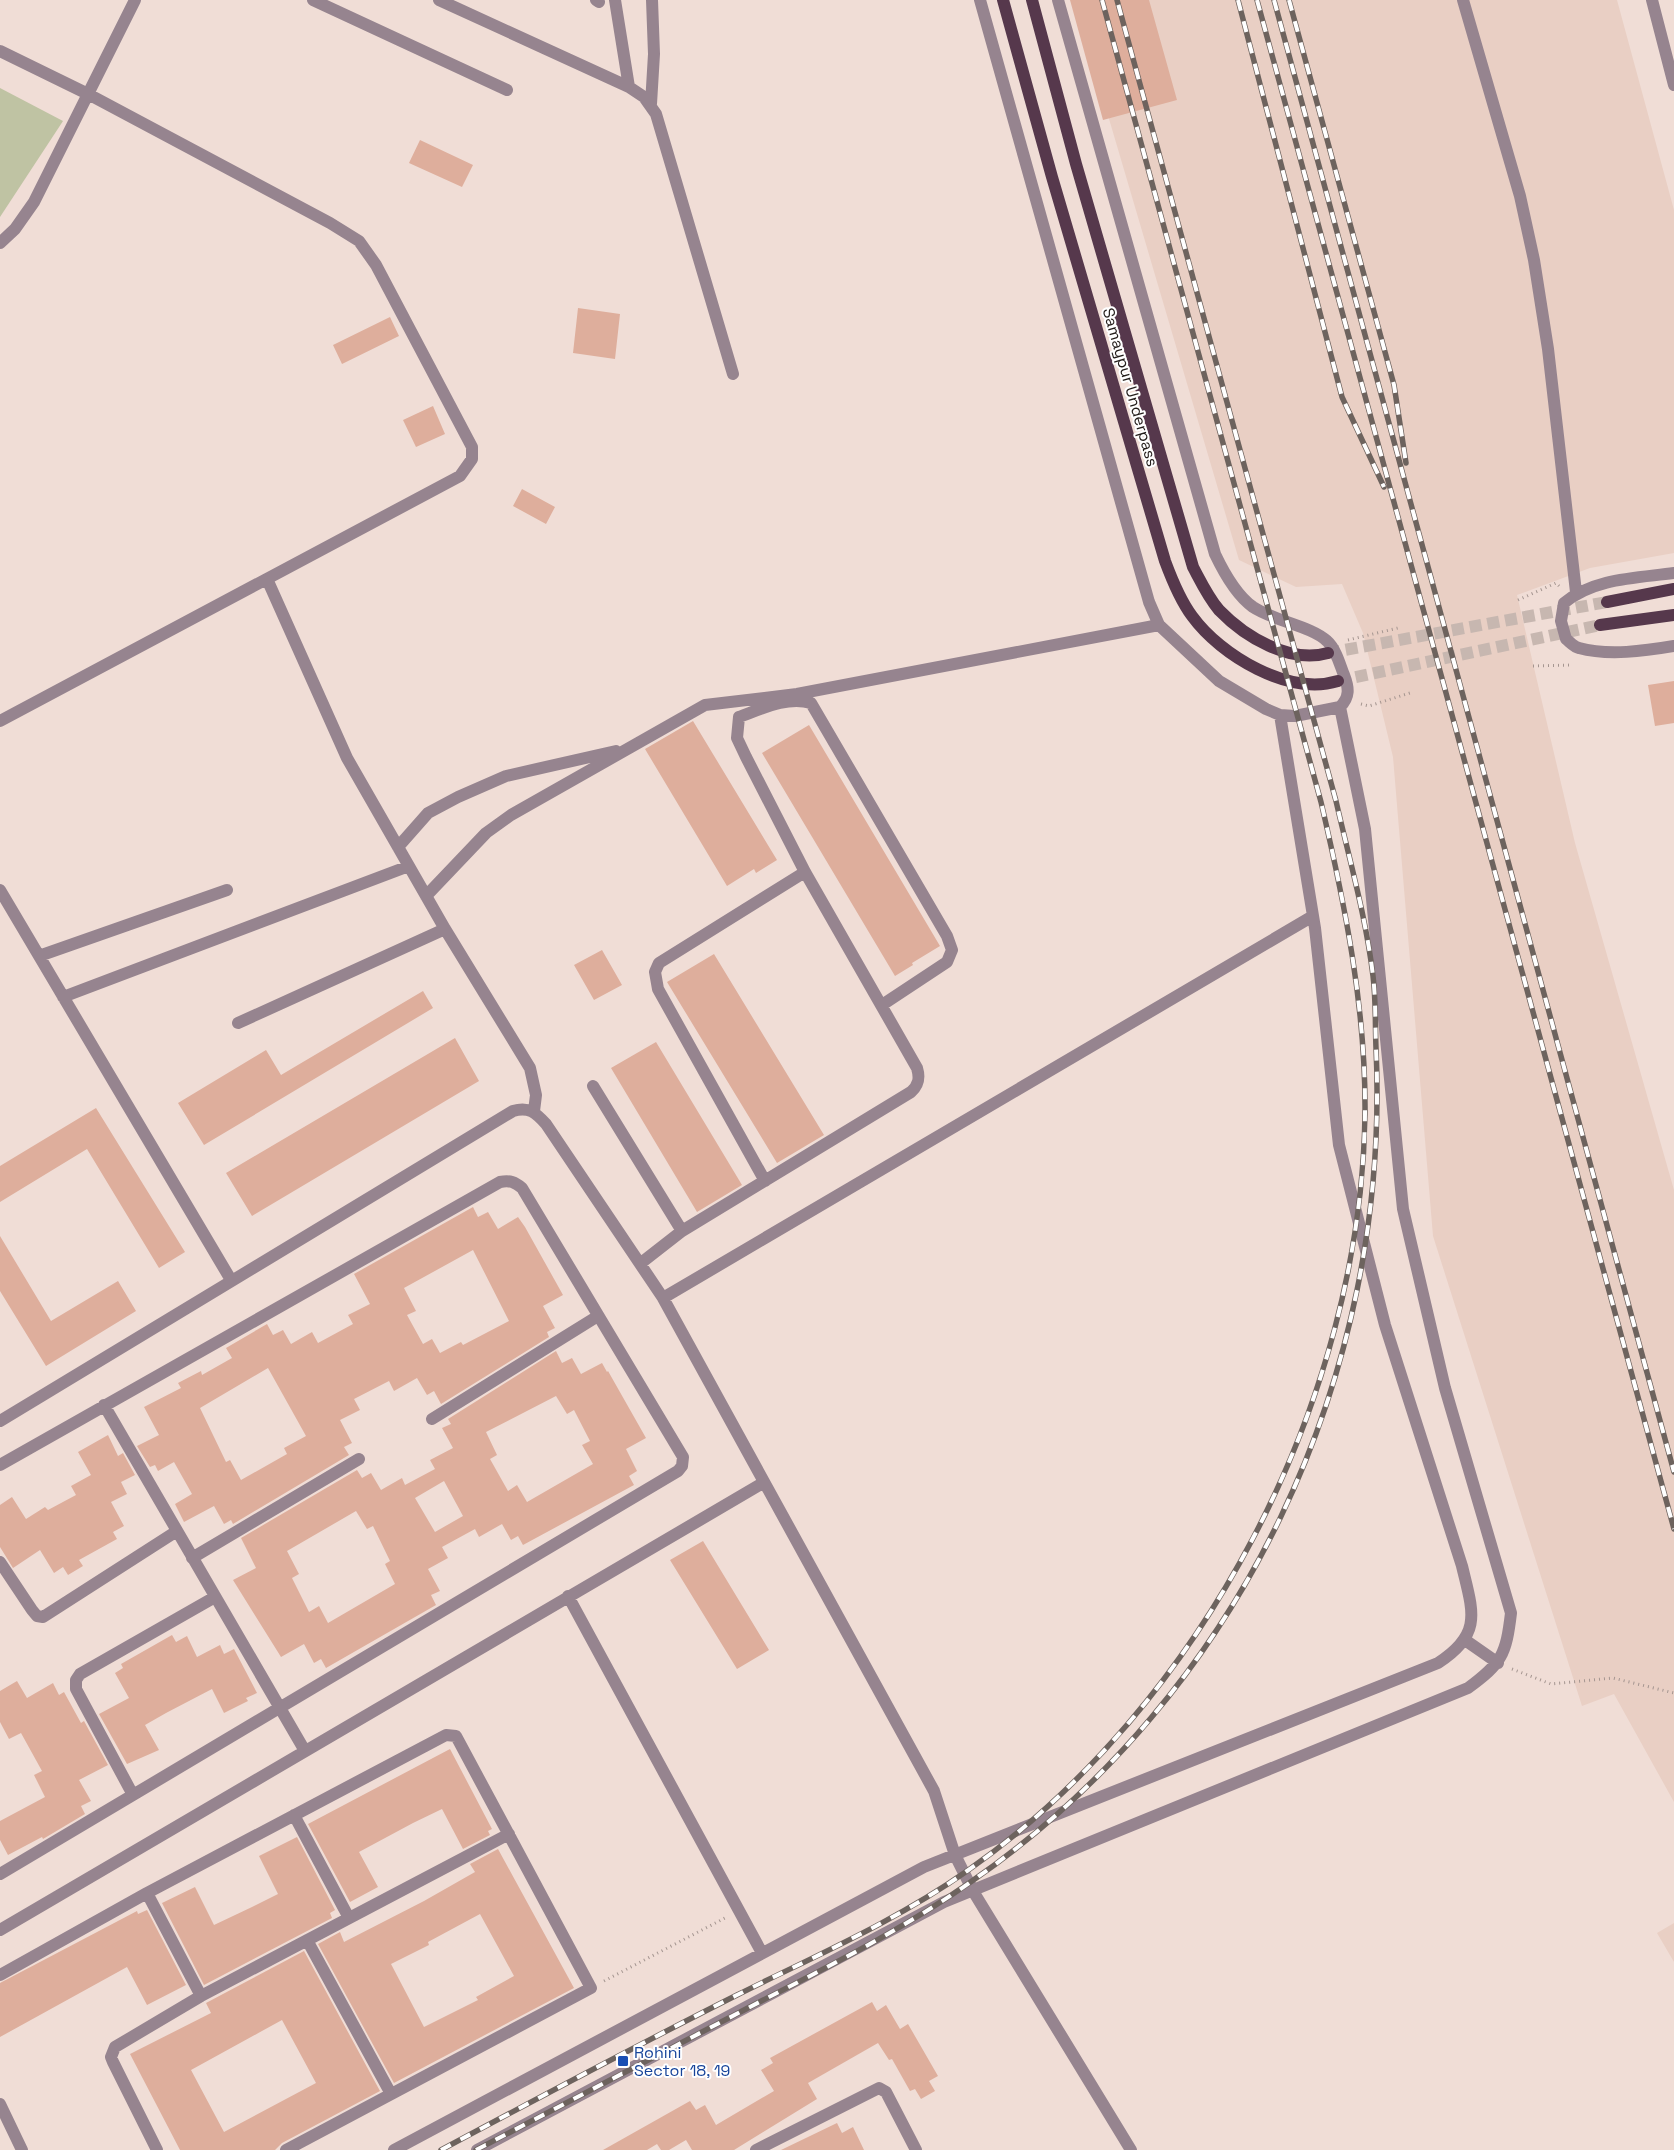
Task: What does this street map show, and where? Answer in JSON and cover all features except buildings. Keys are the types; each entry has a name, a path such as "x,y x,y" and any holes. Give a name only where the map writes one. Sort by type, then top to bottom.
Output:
{"main road":[{"name":"Samaypur Underpass","path":"1003,0 1052,177 1165,561 1181,598 1202,629 1232,653 1258,669 1276,677 1302,684 1325,685 1338,680"},
{"name":"Samaypur Underpass","path":"1032,0 1076,164 1193,567 1209,597 1241,629 1268,645 1300,656 1314,657 1328,654"},
{"path":"1607,602 1674,589"},
{"path":"1600,625 1674,615"}],"street":[{"path":"0,243 15,229 34,202 135,0"},
{"path":"313,0 507,90"},
{"path":"439,0 629,88 650,104 656,114 733,374"},
{"path":"614,0 629,88"},
{"path":"650,104 654,54 652,0"},
{"path":"980,0 1147,592 1159,625 1219,680 1266,709 1280,715 1295,716 1340,706 1345,701 1348,687 1330,644 1316,635 1263,613 1252,606 1223,572 1215,554 1058,0"},
{"path":"1463,0 1520,196 1534,260 1548,349 1576,592"},
{"path":"1652,0 1674,85"},
{"path":"0,51 88,94 330,222 359,241 376,265 472,447 472,459 460,476 0,721"},
{"path":"1674,573 1596,584 1576,592 1564,602 1561,621 1566,640 1578,648 1606,651 1654,650 1674,646"},
{"path":"267,579 347,758 445,929 530,1068 536,1095 534,1112"},
{"path":"426,896 486,834 511,815 705,704 743,698 797,694 1159,625"},
{"path":"641,1263 682,1232 916,1087 919,1077 917,1068 806,872 736,738 736,726 739,717 777,704 803,701 811,703 951,943 952,950 947,962 882,1005"},
{"path":"476,2150 944,1902 1468,1688 1498,1663 1507,1644 1510,1613 1445,1388 1403,1209 1365,829 1340,706"},
{"path":"394,2150 924,1867 1438,1663 1455,1652 1465,1640 1472,1622 1471,1606 1462,1566 1385,1325 1339,1145 1313,916 1280,715"},
{"path":"398,847 428,813 498,779 632,747"},
{"path":"63,997 409,866"},
{"path":"766,1181 658,989 655,972 660,963 806,872"},
{"path":"0,890 231,1280"},
{"path":"39,956 227,890"},
{"path":"663,1298 1313,916"},
{"path":"238,1023 445,929"},
{"path":"593,1086 682,1232"},
{"path":"0,1420 513,1110 523,1108 534,1112 546,1124 663,1298 934,1792 955,1855 974,1891 1131,2150"},
{"path":"0,1465 500,1182 508,1180 522,1188 683,1457 682,1466 678,1471 0,1874"},
{"path":"432,1419 598,1316"},
{"path":"104,1405 305,1751"},
{"path":"192,1558 359,1459"},
{"path":"0,1930 763,1483"},
{"path":"0,1562 32,1610 37,1616 43,1618 177,1532"},
{"path":"134,1795 76,1689 76,1680 80,1674 215,1596"},
{"path":"568,1596 762,1954"},
{"path":"1465,1640 1498,1663"},
{"path":"0,1975 147,1892 451,1734 458,1740 591,1988 286,2150"},
{"path":"294,1815 350,1918"},
{"path":"157,2150 113,2062 112,2051 115,2047 201,1996 509,1834"},
{"path":"147,1892 201,1996"},
{"path":"308,1940 391,2094"},
{"path":"756,2150 879,2088 886,2092 916,2150"},
{"path":"0,2104 22,2150"}],"path":[{"path":"1518,600 1556,583"},
{"path":"1349,640 1398,628"},
{"path":"1533,666 1574,665"},
{"path":"1369,706 1413,692"},
{"path":"1498,1663 1552,1684 1613,1678 1674,1693"},
{"path":"591,1988 739,1910"}],"shaded area":[{"path":"1074,0 1617,0 1674,210 1674,553 1590,568 1517,595 1575,843 1674,1190 1674,1802 1614,1694 1582,1706 1433,1236 1393,757 1363,633 1342,584 1296,587 1239,560"},
{"path":"1674,1923 1674,1962 1657,1933"}],"green space":[{"path":"0,88 63,121 0,217"}],"tunnel":[{"path":"1328,653 1607,602"},
{"path":"1338,681 1600,625"}],"railway":[{"path":"441,2150 663,2033 884,1922 967,1871 1052,1803 1128,1723 1196,1635 1253,1538 1300,1436 1334,1330 1356,1222 1365,1114 1362,1035 1346,918 1321,802 1102,0"},
{"path":"476,2150 890,1933 972,1881 1067,1805 1151,1718 1222,1621 1281,1517 1326,1406 1357,1289 1374,1170 1376,1048 1375,994 1370,954 1362,910 1336,801 1117,0"},
{"path":"1238,0 1342,397 1384,487"},
{"path":"1257,0 1674,1529"},
{"path":"1274,0 1674,1472"},
{"path":"1289,0 1394,385 1406,463"}],"place":[{"name":"Rohini Sector 18, 19","path":"623,2061"}]}
